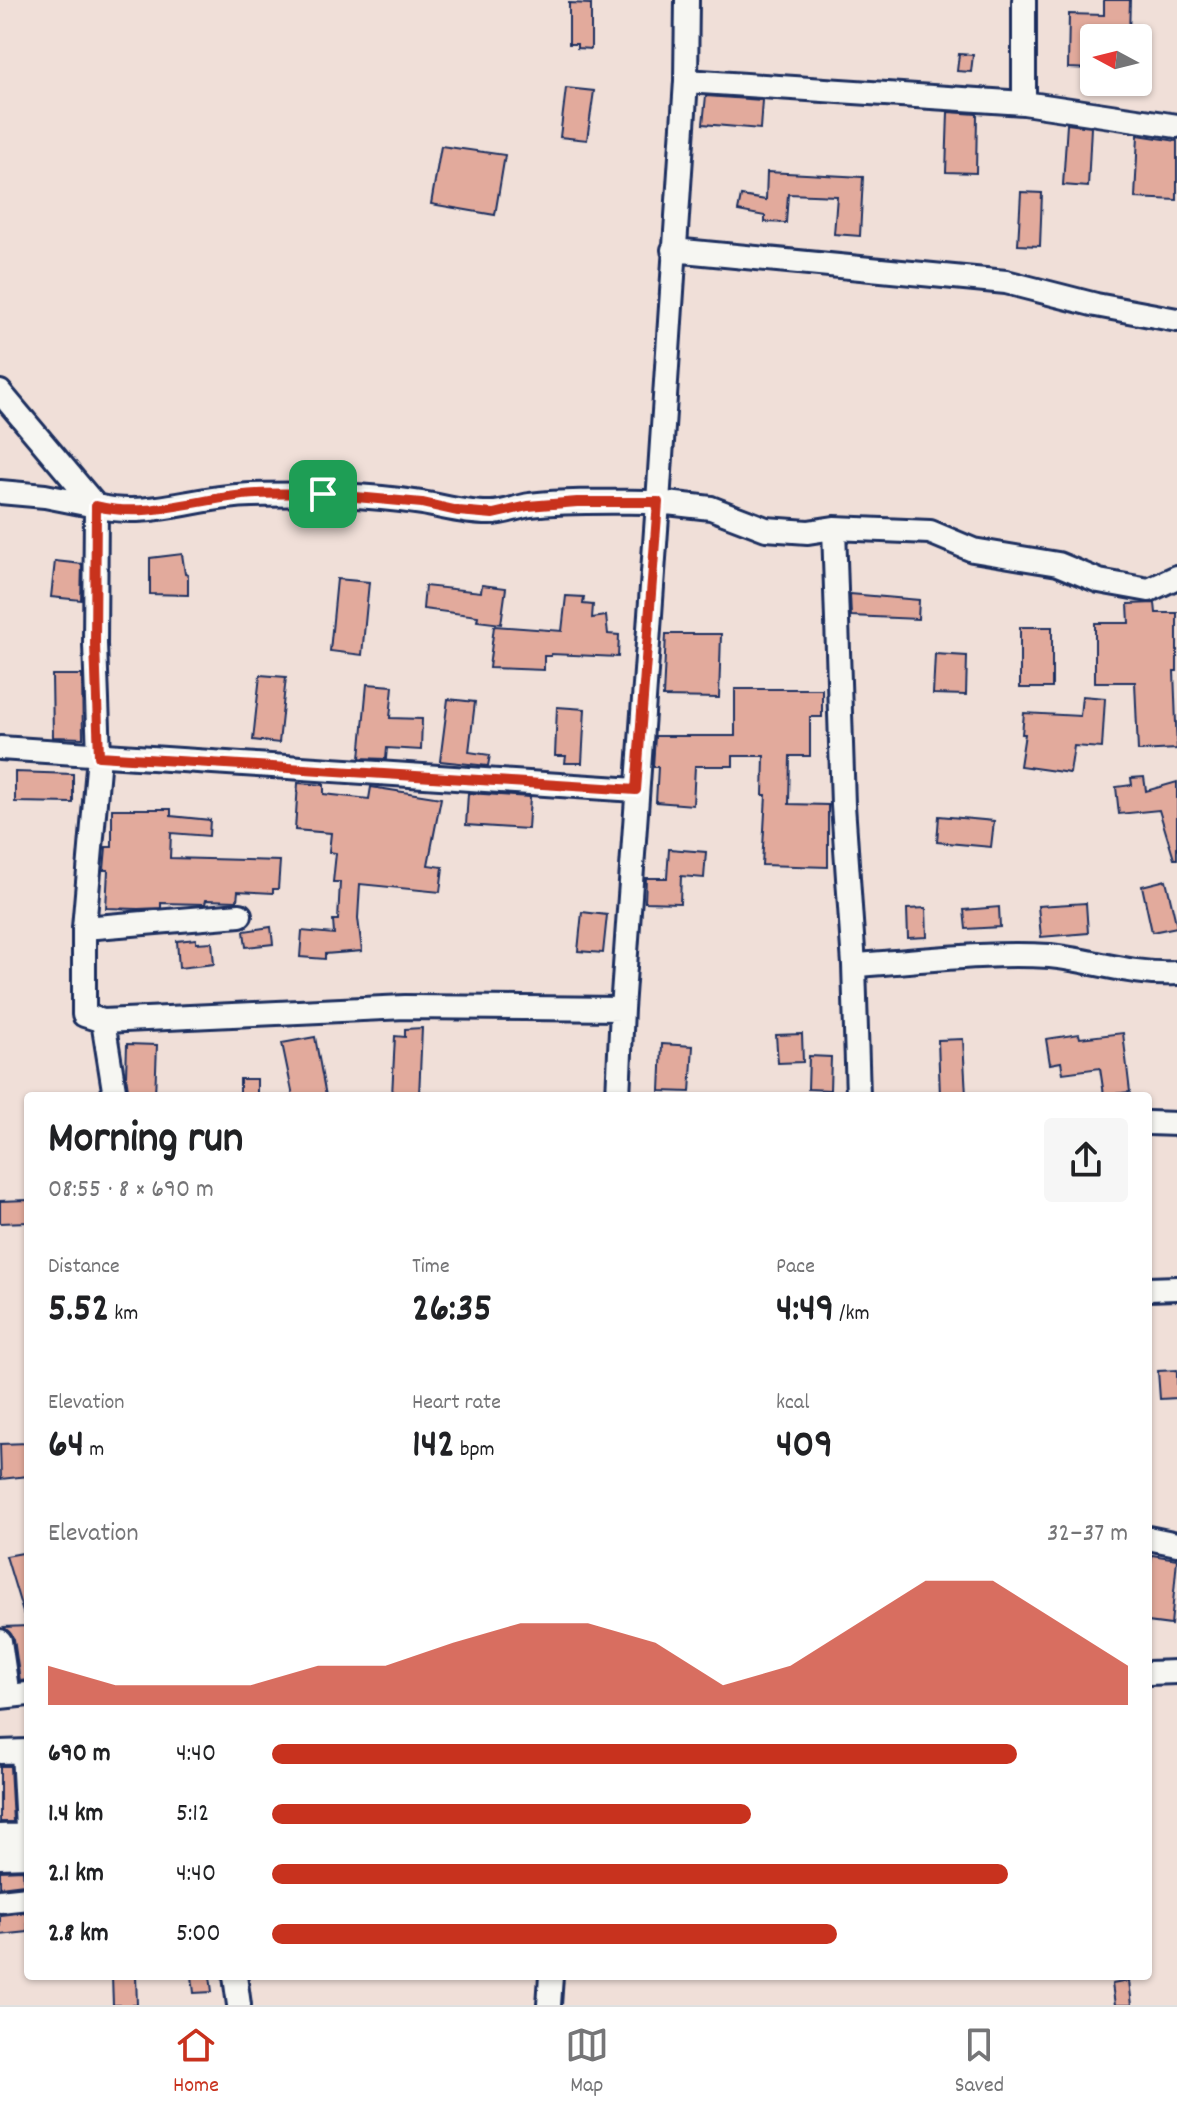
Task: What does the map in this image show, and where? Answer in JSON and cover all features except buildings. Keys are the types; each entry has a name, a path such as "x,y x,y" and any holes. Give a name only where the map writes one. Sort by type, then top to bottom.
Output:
{"street":[{"path":"618,1092 636,790 686,81 687,0"},
{"path":"1024,0 1024,103"},
{"path":"686,81 1024,103 1177,126"},
{"path":"673,250 1006,282 1096,305 1177,320"},
{"path":"0,392 96,506 95,644 99,756 84,928 84,1015 103,1021 405,1007 622,1009"},
{"path":"0,492 45,496 116,511 141,512 240,495 323,494 422,503 493,514 528,506 565,503 658,502 711,508 766,529 930,532 973,550 1058,564 1099,581 1149,590 1177,577"},
{"path":"834,528 843,805 854,965 858,1092"},
{"path":"0,748 636,790"},
{"path":"84,928 240,915"},
{"path":"854,965 995,956 1049,956 1144,972 1177,973"},
{"path":"103,1021 114,1092"},
{"path":"1152,1123 1177,1124"},
{"path":"1152,1289 1177,1288"},
{"path":"1152,1539 1177,1544"},
{"path":"0,1641 12,1695"},
{"path":"1152,1673 1177,1672"},
{"path":"0,1752 24,1752"},
{"path":"0,1836 24,1842"},
{"path":"0,1857 24,1845"},
{"path":"0,1901 24,1898"},
{"path":"236,1980 239,2005"},
{"path":"549,2005 551,1980"}],"route":[{"path":"323,494 422,503 493,514 528,506 577,502 658,502 636,790 99,756 95,644 96,506 141,512 240,495 323,494"}]}
